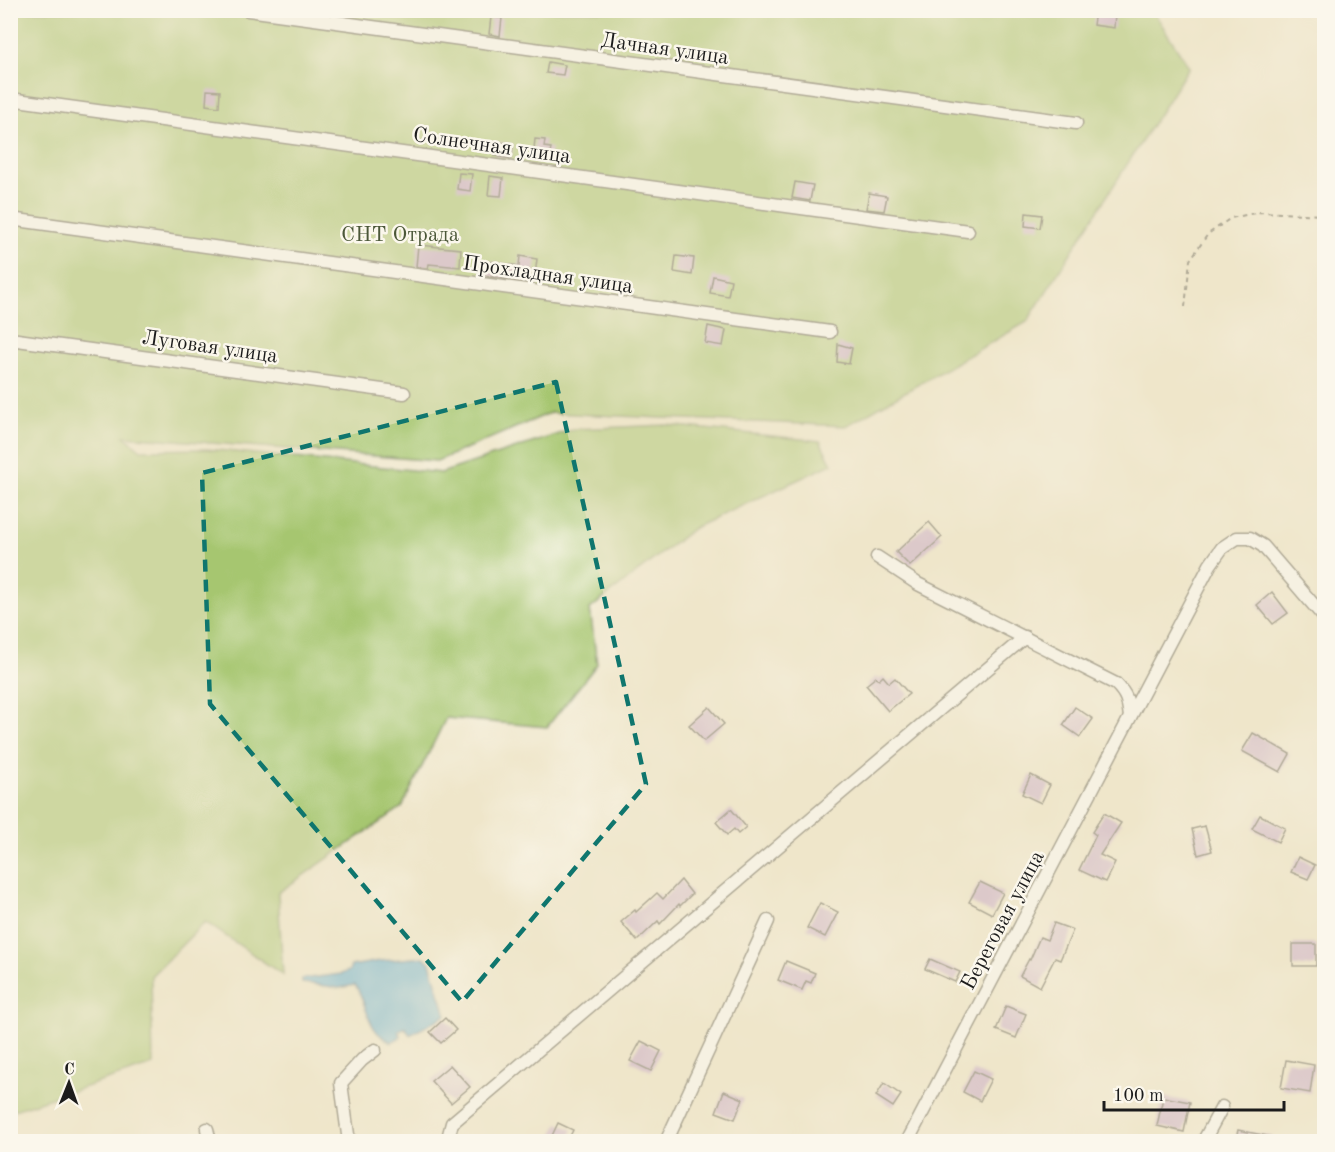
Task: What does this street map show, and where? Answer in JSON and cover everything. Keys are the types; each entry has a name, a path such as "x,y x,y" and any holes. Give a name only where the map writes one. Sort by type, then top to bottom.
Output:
{"street":[{"name":"Дачная улица","path":"248,10 1076,123"},
{"name":"Солнечная улица","path":"10,99 968,231"},
{"name":"Прохладная улица","path":"10,219 830,332"},
{"name":"Луговая улица","path":"10,339 404,393"},
{"name":"Береговая улица","path":"908,1142 1210,565 1221,548 1238,538 1250,538 1263,546 1324,617"},
{"path":"877,557 918,584 1116,684 1124,692 1130,717"},
{"path":"448,1142 452,1124 1025,637"},
{"path":"666,1142 768,921"},
{"path":"349,1142 341,1083 362,1060 375,1050"},
{"path":"1203,1142 1222,1107"}],"path":[{"path":"1185,306 1190,260 1208,234 1231,218 1260,212 1324,215"}],"highlighted area":[{"path":"556,382 646,784 462,1002 210,704 202,473"}],"green space":[{"name":"СНТ Отрада","path":"11,11 1153,11 1189,67 1027,322 846,426 550,413 437,461 124,436 141,450 207,449 441,473 574,429 667,425 820,441 832,464 694,528 590,609 597,664 547,727 446,718 402,807 278,893 283,975 205,922 151,976 153,1065 11,1111"}],"water":[{"path":"424,957 430,963 446,1015 410,1035 405,1027 398,1031 401,1037 391,1042 375,1029 355,985 339,988 302,983 302,979 341,974 349,971 351,966"}],"building":[{"path":"1095,11 1115,13 1114,28 1093,25"},
{"path":"491,17 502,18 500,36 489,34"},
{"path":"548,62 565,65 563,75 546,73"},
{"path":"207,90 220,91 219,107 206,105"},
{"path":"535,139 545,140 544,147 551,148 549,160 533,158"},
{"path":"497,142 513,144 511,159 495,156"},
{"path":"459,173 472,174 470,191 457,189"},
{"path":"490,176 503,178 501,196 488,195"},
{"path":"795,182 813,185 810,201 792,198"},
{"path":"869,193 887,196 884,211 866,209"},
{"path":"1026,213 1042,215 1040,228 1025,226"},
{"path":"418,245 461,249 460,267 429,264 428,268 416,267"},
{"path":"520,256 537,259 534,283 484,276 487,261 519,266"},
{"path":"676,256 694,258 692,275 674,272"},
{"path":"713,276 731,280 728,296 710,293"},
{"path":"708,326 726,330 723,346 705,343"},
{"path":"838,344 852,348 849,364 837,362"},
{"path":"929,522 942,537 910,566 896,552"},
{"path":"1272,592 1288,613 1273,624 1257,605"},
{"path":"883,676 889,683 895,678 909,694 888,711 866,685 876,677 879,680"},
{"path":"709,707 724,724 704,741 689,725"},
{"path":"1075,707 1093,719 1080,737 1063,725"},
{"path":"1253,733 1290,754 1280,772 1242,751"},
{"path":"1031,775 1050,785 1041,803 1022,794"},
{"path":"731,809 746,827 738,834 734,829 727,835 716,822"},
{"path":"1104,813 1121,823 1100,855 1115,862 1105,882 1079,870 1096,835 1092,832"},
{"path":"1260,815 1285,828 1278,842 1252,829"},
{"path":"1205,826 1212,851 1198,855 1192,829"},
{"path":"1298,857 1315,865 1308,879 1291,872"},
{"path":"681,880 692,894 660,924 658,921 637,941 621,922 657,893 663,899"},
{"path":"980,882 1003,893 992,914 969,902"},
{"path":"820,903 838,912 825,937 807,928"},
{"path":"1054,923 1073,930 1060,960 1055,958 1040,987 1020,976 1040,937 1047,940"},
{"path":"1293,944 1316,944 1316,966 1293,966"},
{"path":"930,959 960,972 955,982 925,969"},
{"path":"786,961 815,973 811,983 806,981 802,990 778,980"},
{"path":"1006,1006 1026,1014 1016,1038 996,1030"},
{"path":"445,1018 456,1030 441,1043 430,1032"},
{"path":"641,1041 661,1051 651,1071 630,1061"},
{"path":"1286,1060 1314,1065 1310,1093 1281,1088"},
{"path":"450,1065 470,1087 451,1103 431,1081"},
{"path":"974,1071 991,1079 980,1101 963,1092"},
{"path":"884,1083 901,1095 893,1107 876,1096"},
{"path":"724,1091 743,1099 735,1119 716,1112"},
{"path":"1163,1097 1190,1102 1184,1132 1157,1126"},
{"path":"558,1123 573,1130 567,1142 549,1142"},
{"path":"1238,1130 1273,1137 1273,1142 1235,1142"}]}
